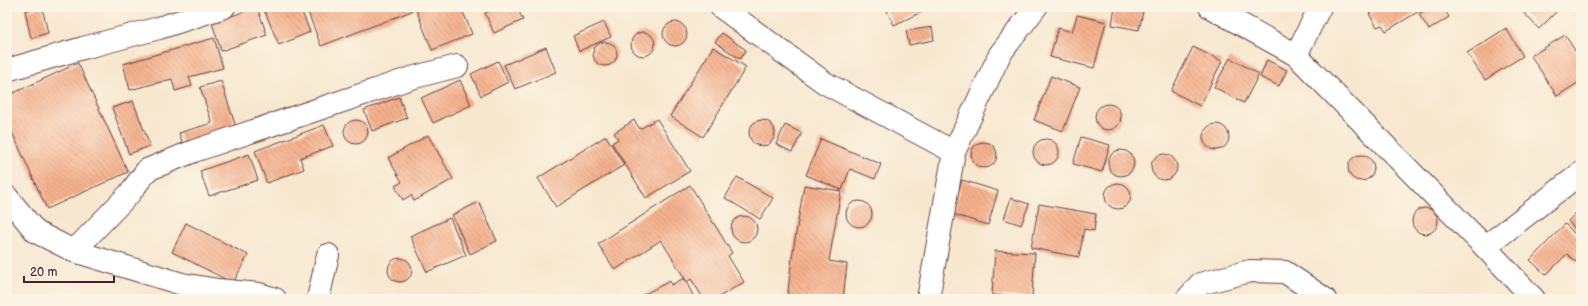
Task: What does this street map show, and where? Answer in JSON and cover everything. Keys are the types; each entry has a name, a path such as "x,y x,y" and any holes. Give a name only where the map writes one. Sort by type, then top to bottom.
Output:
{"street":[{"path":"7,70 159,28 224,7"},
{"path":"721,7 825,83 954,152"},
{"path":"928,299 954,152 1000,54 1036,7"},
{"path":"1210,7 1296,55 1485,247 1534,299"},
{"path":"1296,55 1320,7"},
{"path":"74,251 130,193 147,170 194,152 411,78 457,66"},
{"path":"1485,247 1581,173"},
{"path":"7,197 36,232 74,251 182,284 218,290 260,294 275,299"},
{"path":"318,299 328,255"},
{"path":"1187,299 1200,284 1250,271 1285,272 1325,299"}],"building":[{"path":"42,7 48,33 31,38 25,11"},
{"path":"257,7 267,35 221,51 212,23"},
{"path":"263,7 300,7 310,32 279,45"},
{"path":"306,7 411,7 412,11 321,46"},
{"path":"415,7 461,7 472,34 432,50"},
{"path":"498,7 517,7 523,20 494,33 485,13"},
{"path":"895,7 920,7 922,12 894,25 887,11"},
{"path":"1115,7 1144,7 1139,30 1112,25"},
{"path":"1381,7 1426,7 1386,31 1382,25 1377,27 1369,14"},
{"path":"1431,7 1443,7 1449,17 1429,30 1419,14"},
{"path":"1526,7 1561,7 1539,29 1522,11"},
{"path":"1571,7 1581,7 1581,9 1577,13"},
{"path":"1077,15 1106,22 1094,68 1050,57 1058,28 1072,32"},
{"path":"604,22 611,37 579,51 573,36"},
{"path":"675,22 684,25 687,34 684,43 675,46 666,43 663,34 666,25"},
{"path":"932,27 934,40 909,45 906,31"},
{"path":"1506,28 1523,56 1485,80 1467,53"},
{"path":"643,32 652,35 655,44 652,53 643,56 634,53 631,44 634,35"},
{"path":"722,33 746,50 740,59 715,42"},
{"path":"1565,35 1581,60 1581,81 1557,96 1531,56"},
{"path":"214,38 223,68 189,77 192,86 175,91 172,79 130,90 123,64"},
{"path":"605,42 614,45 617,54 614,63 605,66 596,63 593,54 596,45"},
{"path":"546,47 556,72 515,89 504,65"},
{"path":"713,47 746,67 703,137 670,116"},
{"path":"1193,47 1222,61 1200,106 1171,91"},
{"path":"1230,58 1259,74 1244,103 1214,87"},
{"path":"1267,60 1287,70 1279,86 1260,77"},
{"path":"498,61 508,82 481,96 471,74"},
{"path":"78,63 128,172 47,209 7,121 7,96"},
{"path":"1051,76 1080,87 1063,131 1034,120"},
{"path":"460,80 471,105 433,123 421,98"},
{"path":"221,81 236,127 183,144 179,133 212,123 200,87"},
{"path":"399,97 407,118 372,131 364,110"},
{"path":"133,101 150,146 129,154 112,108"},
{"path":"1108,104 1117,108 1121,117 1117,126 1108,130 1099,126 1095,117 1099,108"},
{"path":"657,119 690,171 646,198 612,143 618,139 614,133 634,120 640,129"},
{"path":"351,120 361,120 368,127 368,137 361,144 351,144 344,137 344,127"},
{"path":"762,120 771,124 775,133 771,142 762,146 753,142 749,133 753,124"},
{"path":"1216,124 1225,128 1229,137 1225,146 1216,150 1207,146 1203,137 1207,128"},
{"path":"324,125 333,146 300,158 304,169 267,183 255,151"},
{"path":"785,125 802,133 792,152 776,144"},
{"path":"428,135 453,179 414,201 411,195 403,200 395,186 402,182 388,158"},
{"path":"606,136 624,165 556,207 538,178"},
{"path":"1081,137 1110,145 1102,172 1073,164"},
{"path":"821,139 881,164 875,179 850,169 842,190 806,175"},
{"path":"1046,139 1055,143 1059,152 1055,161 1046,165 1037,161 1033,152 1037,143"},
{"path":"984,142 993,146 997,155 993,164 984,168 975,164 971,155 975,146"},
{"path":"1121,150 1130,154 1134,163 1130,172 1121,176 1112,172 1108,163 1112,154"},
{"path":"249,154 258,180 209,196 200,171"},
{"path":"1164,154 1173,158 1177,167 1173,176 1164,180 1155,176 1151,167 1155,158"},
{"path":"1361,155 1370,159 1374,168 1370,177 1361,181 1352,177 1348,168 1352,159"},
{"path":"737,177 773,198 760,219 725,198"},
{"path":"962,180 998,191 988,225 952,214"},
{"path":"1118,183 1127,187 1131,196 1127,205 1118,209 1109,205 1105,196 1109,187"},
{"path":"690,185 732,253 728,256 744,282 719,297 720,299 704,299 691,279 687,282 661,240 615,270 598,244"},
{"path":"804,185 841,191 829,261 847,264 843,299 787,299 792,257"},
{"path":"1011,198 1029,204 1021,225 1004,219"},
{"path":"859,201 868,205 872,214 868,223 859,227 850,223 846,214 850,205"},
{"path":"479,202 497,241 470,254 452,215"},
{"path":"1039,204 1096,214 1094,231 1084,229 1079,257 1031,248"},
{"path":"1425,208 1434,212 1438,221 1434,230 1425,234 1416,230 1412,221 1416,212"},
{"path":"1581,208 1581,235 1568,221"},
{"path":"744,216 753,220 757,229 753,238 744,242 735,238 731,229 735,220"},
{"path":"450,218 466,255 427,272 410,236"},
{"path":"186,223 248,255 233,283 172,252"},
{"path":"1565,224 1581,240 1581,257 1576,262 1567,254 1546,275 1530,260"},
{"path":"995,251 1035,253 1032,298 992,295"},
{"path":"400,258 405,259 411,265 411,275 405,281 400,282 395,281 389,275 388,270 389,265 395,259"},
{"path":"684,278 695,299 635,299 670,281 671,285"}]}
